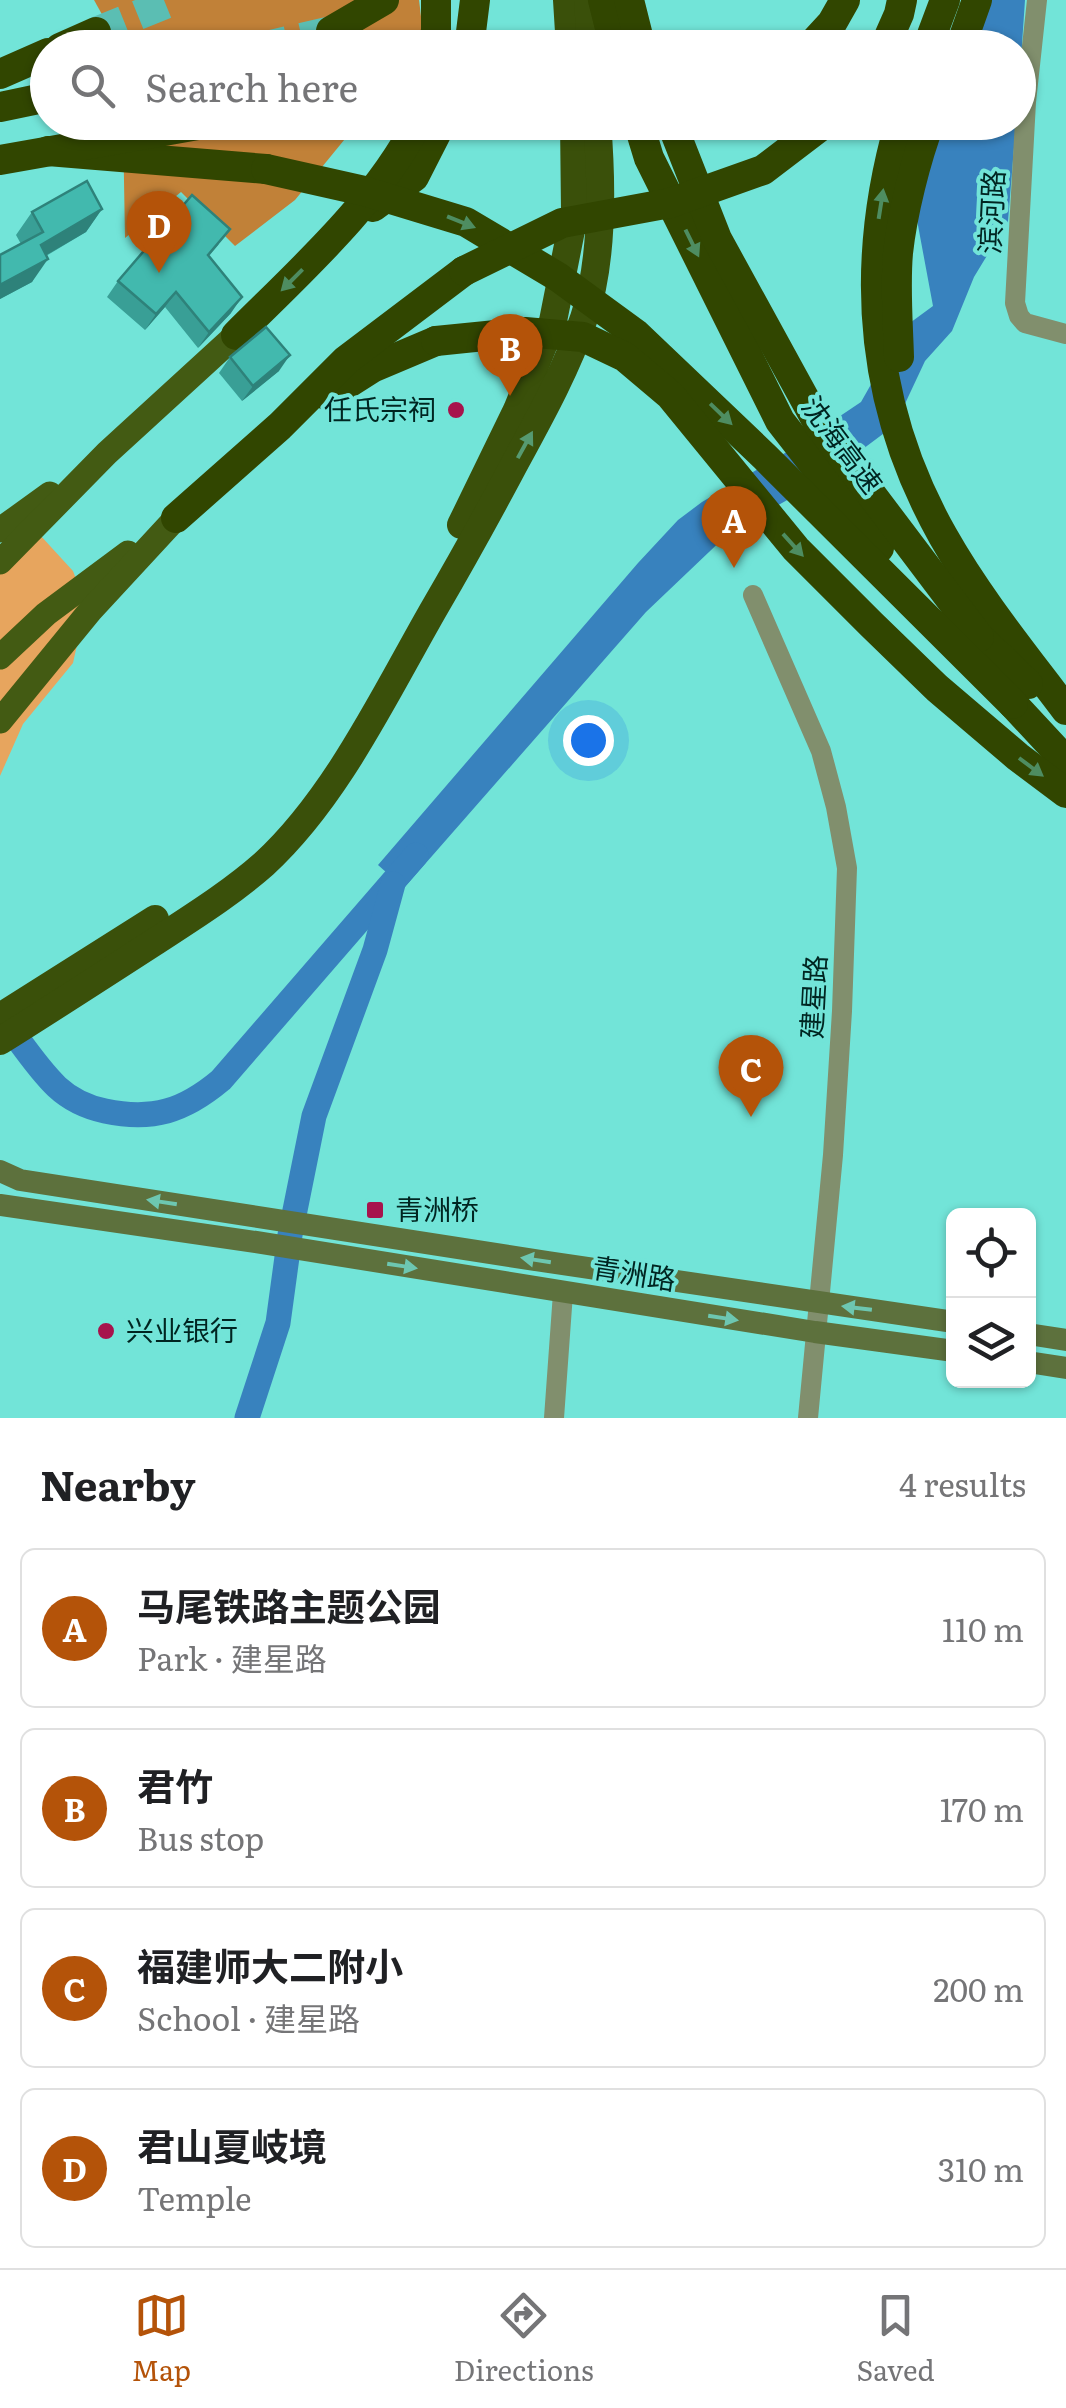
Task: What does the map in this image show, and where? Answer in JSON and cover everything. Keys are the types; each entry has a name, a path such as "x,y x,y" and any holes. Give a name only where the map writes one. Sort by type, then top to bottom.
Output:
{"highway":[{"path":"436,0 436,30"},
{"path":"471,30 475,0"},
{"path":"566,0 568,30"},
{"path":"588,0 590,30"},
{"path":"603,0 610,30"},
{"path":"629,0 636,30"},
{"path":"826,30 846,0"},
{"path":"891,30 902,0"},
{"path":"934,30 945,0"},
{"path":"967,30 978,0"},
{"path":"331,30 378,4"},
{"path":"0,74 30,61"},
{"path":"0,107 30,100"},
{"path":"166,145 177,140"},
{"path":"236,335 334,237 409,140"},
{"path":"334,237 414,176 433,140"},
{"path":"0,1041 38,1005 192,897 260,843 302,799 322,770 467,514 517,410 553,321 575,210 574,140"},
{"path":"0,1017 38,1005 201,912 262,866 307,820 336,777 551,397 585,316 597,254 598,140"},
{"name":"沈海高速","path":"644,140 780,421 878,546 1066,761"},
{"name":"沈海高速","path":"678,140 717,239 819,425 979,637 1066,721"},
{"path":"176,518 464,271 562,223 670,202 763,170 802,140"},
{"path":"895,140 875,253 879,344 888,398 902,443 942,534 984,602 1066,710"},
{"path":"924,140 898,255 900,368 909,422 942,534"},
{"path":"0,160 48,151 166,145 364,191 466,222 558,277 636,334 1013,704"},
{"path":"358,364 436,340 525,332 584,338 625,357 670,395 796,549 871,624 937,688 1066,793"}],"main road":[{"path":"0,562 107,454 236,335"},
{"path":"0,530 107,454"},
{"path":"0,657 46,614 176,518"},
{"path":"0,722 90,612 176,518"},
{"name":"青洲路","path":"0,1171 20,1180 946,1321"},
{"name":"青洲路","path":"0,1204 946,1350"},
{"path":"602,1299 608,1271"},
{"path":"1036,1335 1066,1340"},
{"path":"1036,1363 1066,1368"}],"street":[{"name":"滨河路","path":"1034,30 1037,0"},
{"name":"滨河路","path":"1024,140 1015,303 1024,323 1066,334"},
{"name":"建星路","path":"753,595 821,751 846,859 840,1047 808,1418"},
{"path":"554,1418 563,1293"}],"shaded area":[{"path":"94,0 419,0 423,30 111,30"},
{"path":"123,140 344,140 295,200 235,246 181,192 125,238"},
{"path":"29,523 73,571 86,605 73,663 23,724 0,776 0,545"}],"water":[{"path":"966,0 1025,0 1023,30 960,30"},
{"path":"935,140 1015,140 1008,221 974,277 952,331 925,361 895,425 816,484 730,532 646,612 404,888 378,865 678,520 861,402 903,328 933,306 917,220"}],"building":[{"path":"87,181 102,209 41,245 48,259 0,285 0,255 43,232 32,212"},
{"path":"192,195 230,229 208,255 242,297 209,332 176,292 156,314 118,281"},
{"path":"266,327 290,355 253,386 230,357"}],"waterway":[{"path":"3,1019 50,1080 79,1102 105,1111 138,1115 181,1106 221,1080 416,855"},
{"path":"247,1418 278,1323 290,1235 314,1116 375,950 393,884"}],"tunnel":[{"path":"101,30 175,0"}],"place":[{"name":"君山夏岐境","path":"159,273"},
{"name":"君竹","path":"510,396"},
{"name":"任氏宗祠","path":"456,410"},
{"name":"马尾铁路主题公园","path":"734,568"},
{"name":"福建师大二附小","path":"751,1117"},
{"name":"青洲桥","path":"375,1210"},
{"name":"兴业银行","path":"106,1331"}]}
